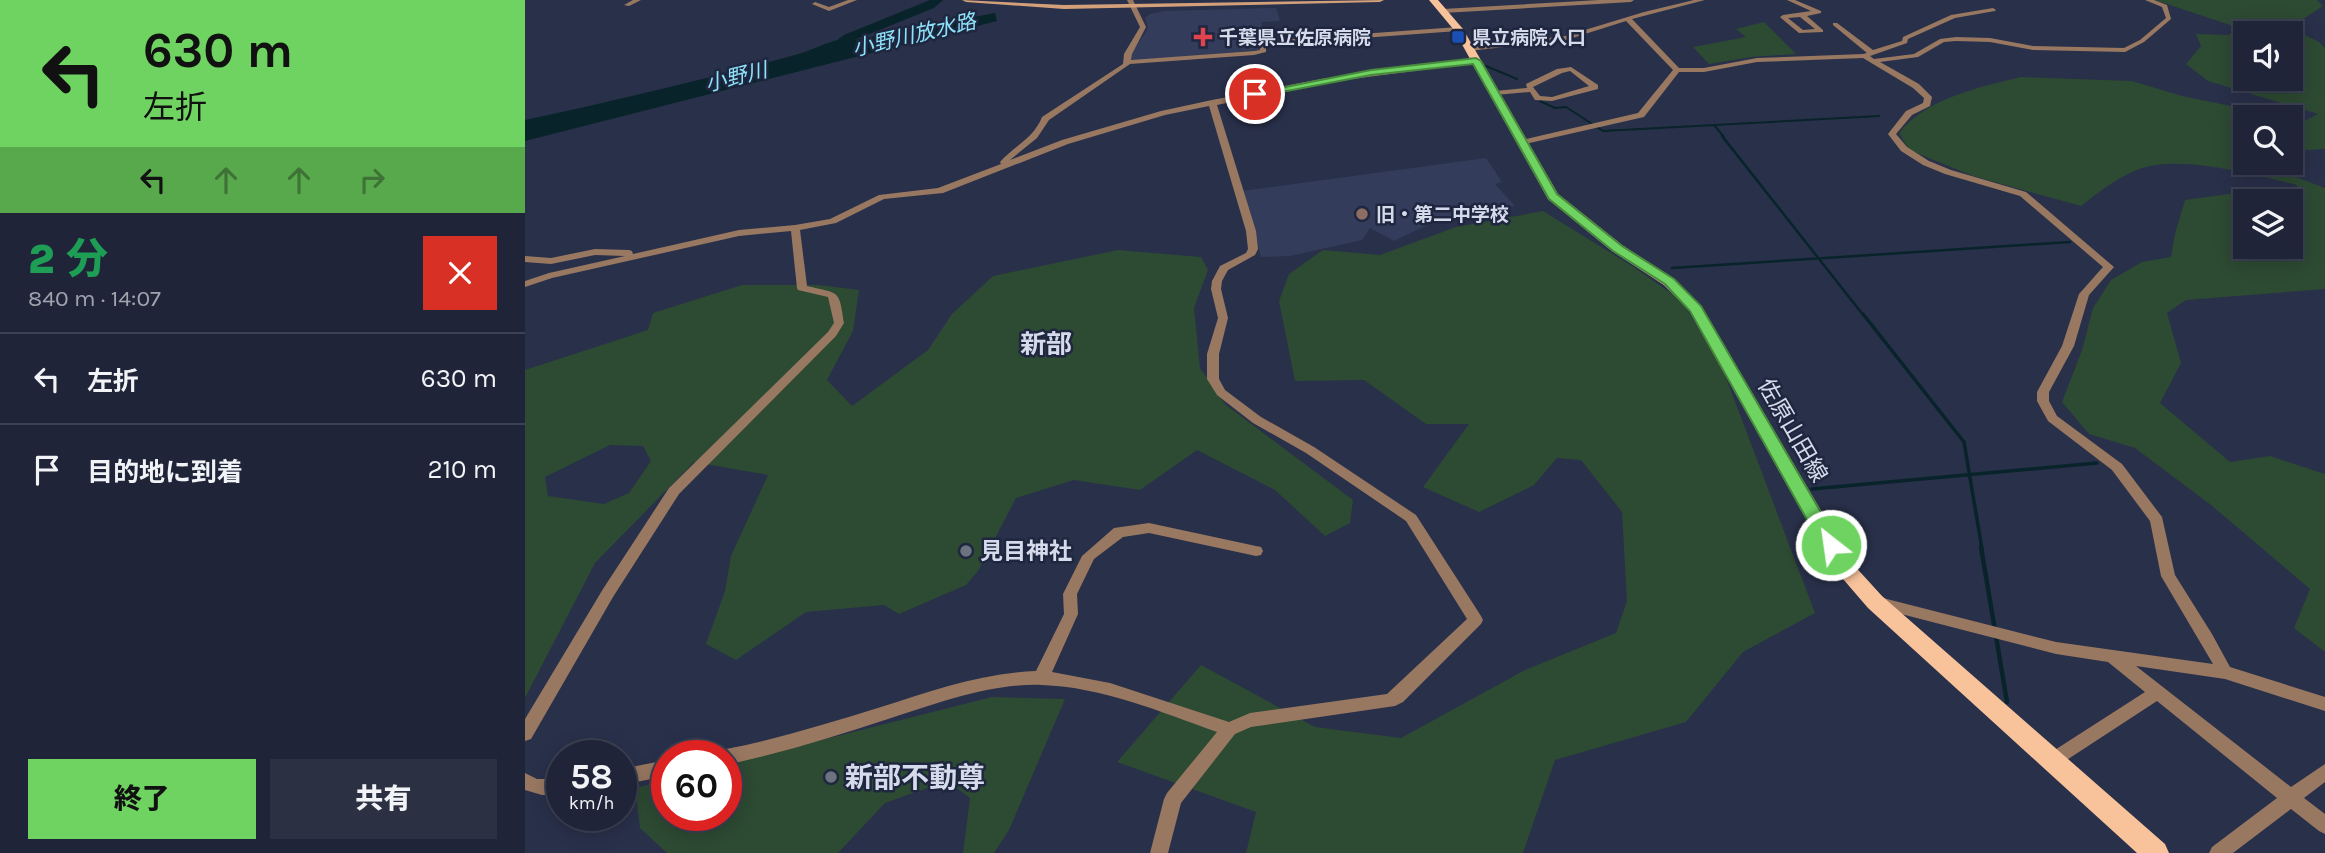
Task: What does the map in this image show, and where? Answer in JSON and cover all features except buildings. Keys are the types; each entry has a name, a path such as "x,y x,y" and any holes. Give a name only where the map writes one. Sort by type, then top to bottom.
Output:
{"main road":[{"name":"佐原山田線","path":"1438,6 1458,29 1547,189 1569,212 1669,282 1696,309 1844,567 1875,602 2156,853"}],"street":[{"path":"627,5 638,0"},
{"path":"829,0 815,4 829,9 853,0"},
{"path":"838,0 853,0"},
{"path":"965,0 1005,5 1381,0"},
{"path":"1005,5 1013,0"},
{"path":"1438,6 1631,0"},
{"path":"525,284 549,276 739,233 795,228 833,221 881,197 940,191 1002,165 1140,119 1212,102 1566,38 1702,0"},
{"path":"1790,0 1819,12 1783,17 1801,32 1821,31 1802,15"},
{"path":"1628,19 1677,70 1704,70 1769,59 1916,56 1942,40 1956,39 1990,40 2033,48 2125,50 2143,41 2169,18 2165,6 2148,0"},
{"path":"1002,165 1016,149 1041,131 1045,119 1102,79 1121,70 1143,29 1143,23 1132,3"},
{"path":"1869,57 1905,42 1905,38 1941,20 1993,10"},
{"path":"1835,24 1869,57 1916,86 1928,97 1927,104 1909,113 1892,134 1904,149 1948,172 2023,194 2109,267 2084,294 2068,346 2043,392 2043,401 2052,418 2117,467 2157,520 2168,576 2225,672"},
{"path":"1127,62 1254,53 1264,51 1262,43 1458,29"},
{"path":"1571,69 1595,87 1552,99 1538,98 1532,90 1529,86 1560,71 1571,69"},
{"path":"1521,143 1641,115 1677,70"},
{"path":"1495,93 1532,90"},
{"path":"1159,853 1173,799 1229,729 1250,720 1389,701 1397,697 1476,620 1411,519 1310,450 1257,421 1221,392 1213,379 1213,354 1223,311 1216,289 1217,281 1224,268 1250,255 1253,249 1251,231 1212,102"},
{"path":"525,734 608,593 674,491 839,323 835,298 832,295 802,288 795,228"},
{"path":"525,269 595,252 643,255"},
{"path":"525,259 551,261"},
{"path":"1041,678 1071,614 1070,594 1089,556 1119,532 1149,528 1256,551"},
{"path":"1875,602 2056,648 2225,672 2325,704"},
{"path":"2111,655 2325,825"},
{"path":"742,754 766,750 944,695 997,682 1041,678 1116,692 1229,729"},
{"path":"2053,760 2158,692"},
{"path":"2218,853 2325,772"},
{"path":"525,781 546,787"}],"shaded area":[{"name":"千葉県立佐原病院","path":"1276,8 1280,21 1261,22 1265,42 1258,42 1260,50 1131,61 1130,54 1146,32 1148,27 1145,18 1150,14 1164,11"},
{"name":"旧・第二中学校","path":"1486,158 1502,182 1495,184 1515,206 1434,222 1394,241 1370,228 1362,240 1290,256 1261,257 1242,191"}],"green space":[{"path":"2155,0 2317,0 2323,6 2300,21 2233,21 2233,26"},
{"path":"1764,22 1796,54 1709,64 1693,47 1746,37 1736,29"},
{"path":"2233,30 2233,88 2208,81 2186,64 2201,46 2196,34 2229,35"},
{"path":"2303,34 2325,48 2325,149 2303,150 2303,121 2318,114 2303,110 2303,105 2288,105 2241,91 2303,91"},
{"path":"2021,77 2132,81 2182,96 2233,106 2233,170 2181,164 2146,167 2112,183 2081,206 1973,176 1909,150 1899,133 1910,121 1939,103 1971,90"},
{"path":"2257,175 2291,175 2325,188 2325,289 2186,300 2167,313 2181,363 2160,403 2230,462 2270,456 2325,474 2325,652 2294,628 2310,589 2211,505 2135,448 2089,434 2062,402 2082,350 2093,308 2111,280 2142,262 2171,257 2185,200 2233,193 2233,259 2303,259 2303,189"},
{"path":"1543,211 1681,300 1722,367 1815,613 1743,652 1686,722 1555,760 1523,853 1246,853 1256,812 1117,762 1201,665 1315,727 1401,738 1525,670 1616,633 1627,601 1622,512 1581,460 1557,458 1534,485 1479,512 1423,487 1469,424 1426,424 1364,380 1295,381 1279,301 1289,274 1323,250 1380,255 1456,227"},
{"path":"1118,250 1201,257 1208,270 1194,308 1200,368 1226,405 1353,500 1350,523 1325,536 1275,490 1197,450 1140,490 1074,480 1016,498 978,571 966,585 899,614 884,605 806,612 736,660 706,644 725,591 731,556 768,475 694,462 595,563 525,698 525,370 648,330 653,313 742,285 819,285 859,290 853,331 827,380 852,406 928,350 952,314 993,276","holes":["610,445 643,446 651,461 629,493 604,504 548,496 545,477"]},
{"path":"992,697 1065,699 1009,830 994,853 963,853 970,798 947,781 885,803 838,853 667,853 640,828 637,788 651,784 651,831 742,831 742,760"}],"water":[{"name":"小野川放水路","path":"995,13 997,21 525,141 525,120 728,73 841,40 855,40"}],"waterway":[{"name":"小野川","path":"824,55 848,38 930,6 937,0"},
{"path":"1486,66 1517,79"},
{"path":"1540,101 1555,108 1566,107 1603,131 1879,116"},
{"path":"1714,125 1724,137"},
{"path":"1722,136 1819,258"},
{"path":"1819,258 2070,242"},
{"path":"1672,268 1819,258"},
{"path":"1819,258 1864,316"},
{"path":"1863,314 1964,442 1969,475"},
{"path":"1969,475 2097,463"},
{"path":"1812,489 1969,475"},
{"path":"1969,475 1982,549"},
{"path":"1981,547 2007,702"}],"place":[{"name":"千葉県立佐原病院","path":"1203,37"},
{"name":"県立病院入口","path":"1458,37"},
{"name":"旧・第二中学校","path":"1362,214"},
{"name":"見目神社","path":"966,551"},
{"name":"新部不動尊","path":"831,777"}],"district":[{"name":"新部","path":"1046,344"}],"route":[{"path":"1255,94 1371,72 1476,61 1553,197 1618,248 1669,282 1683,293 1696,309 1831,545"}]}
